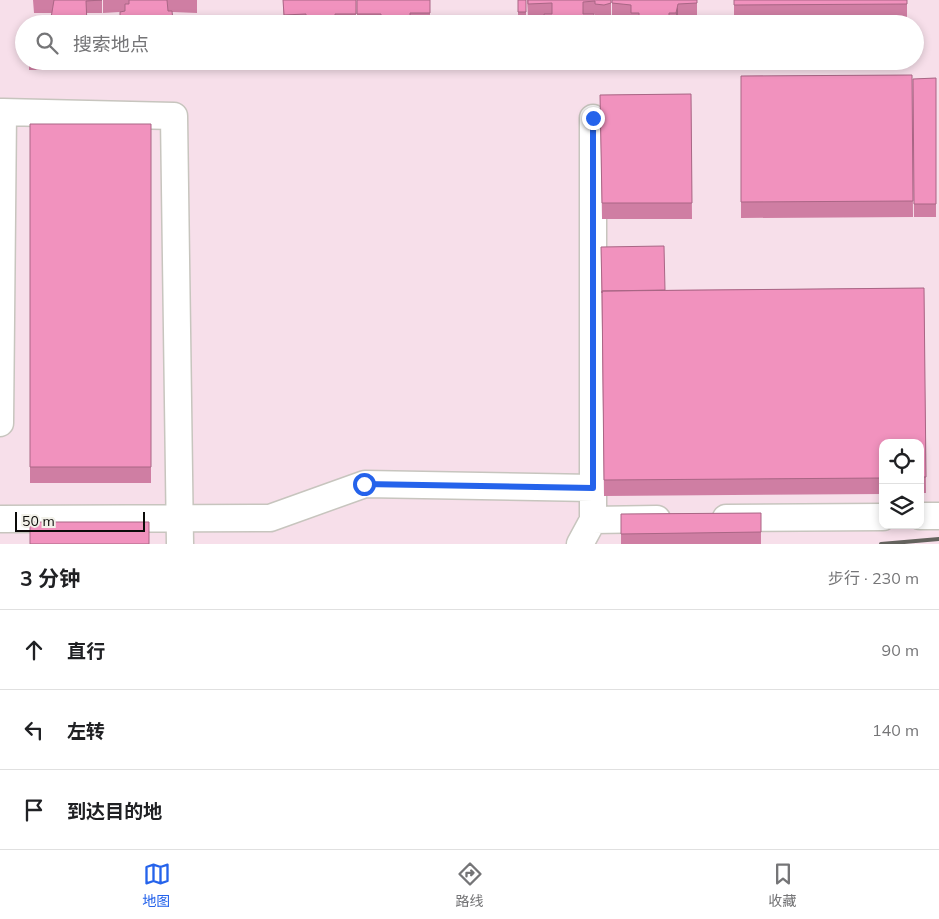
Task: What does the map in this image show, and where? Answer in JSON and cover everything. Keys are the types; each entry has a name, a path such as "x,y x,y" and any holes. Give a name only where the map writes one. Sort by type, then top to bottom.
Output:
{"lane":[{"path":"0,423 1,112 174,116 181,532"},
{"path":"580,544 593,520 593,118"},
{"path":"0,519 181,532 270,518 364,484 593,488"},
{"path":"924,516 939,516"},
{"path":"593,520 879,517"}],"shaded area":[{"path":"0,0 939,0 939,544 0,544"}],"building":[{"path":"54,0 102,0 86,1 87,15 52,15"},
{"path":"129,0 167,0 168,11 172,11 172,15 120,15 120,12 125,11 125,4 129,4"},
{"path":"283,0 356,0 356,14 284,15"},
{"path":"357,0 430,0 430,13 410,13 410,15 357,14"},
{"path":"518,0 526,0 526,12 518,12"},
{"path":"528,0 611,0 611,3 604,5 595,4 595,1 583,2 583,14 594,15 544,15 552,14 552,3 528,4"},
{"path":"612,0 697,0 697,3 678,4 676,13 669,13 669,15 639,15 639,13 631,13 631,5 612,3"},
{"path":"734,0 907,0 907,4 734,5"},
{"path":"912,75 913,201 741,202 741,76"},
{"path":"936,78 936,204 914,204 913,79"},
{"path":"691,94 692,203 602,203 600,95"},
{"path":"30,124 151,124 151,467 30,467"},
{"path":"664,246 665,290 602,291 602,293 601,247"},
{"path":"924,288 926,477 924,477 924,439 879,439 879,478 604,480 602,291"},
{"path":"761,513 761,532 621,534 621,514"},
{"path":"30,522 149,522 149,544 30,544"}],"railway":[{"path":"881,544 939,539"}],"route":[{"path":"364,484 593,488 593,118"}]}
